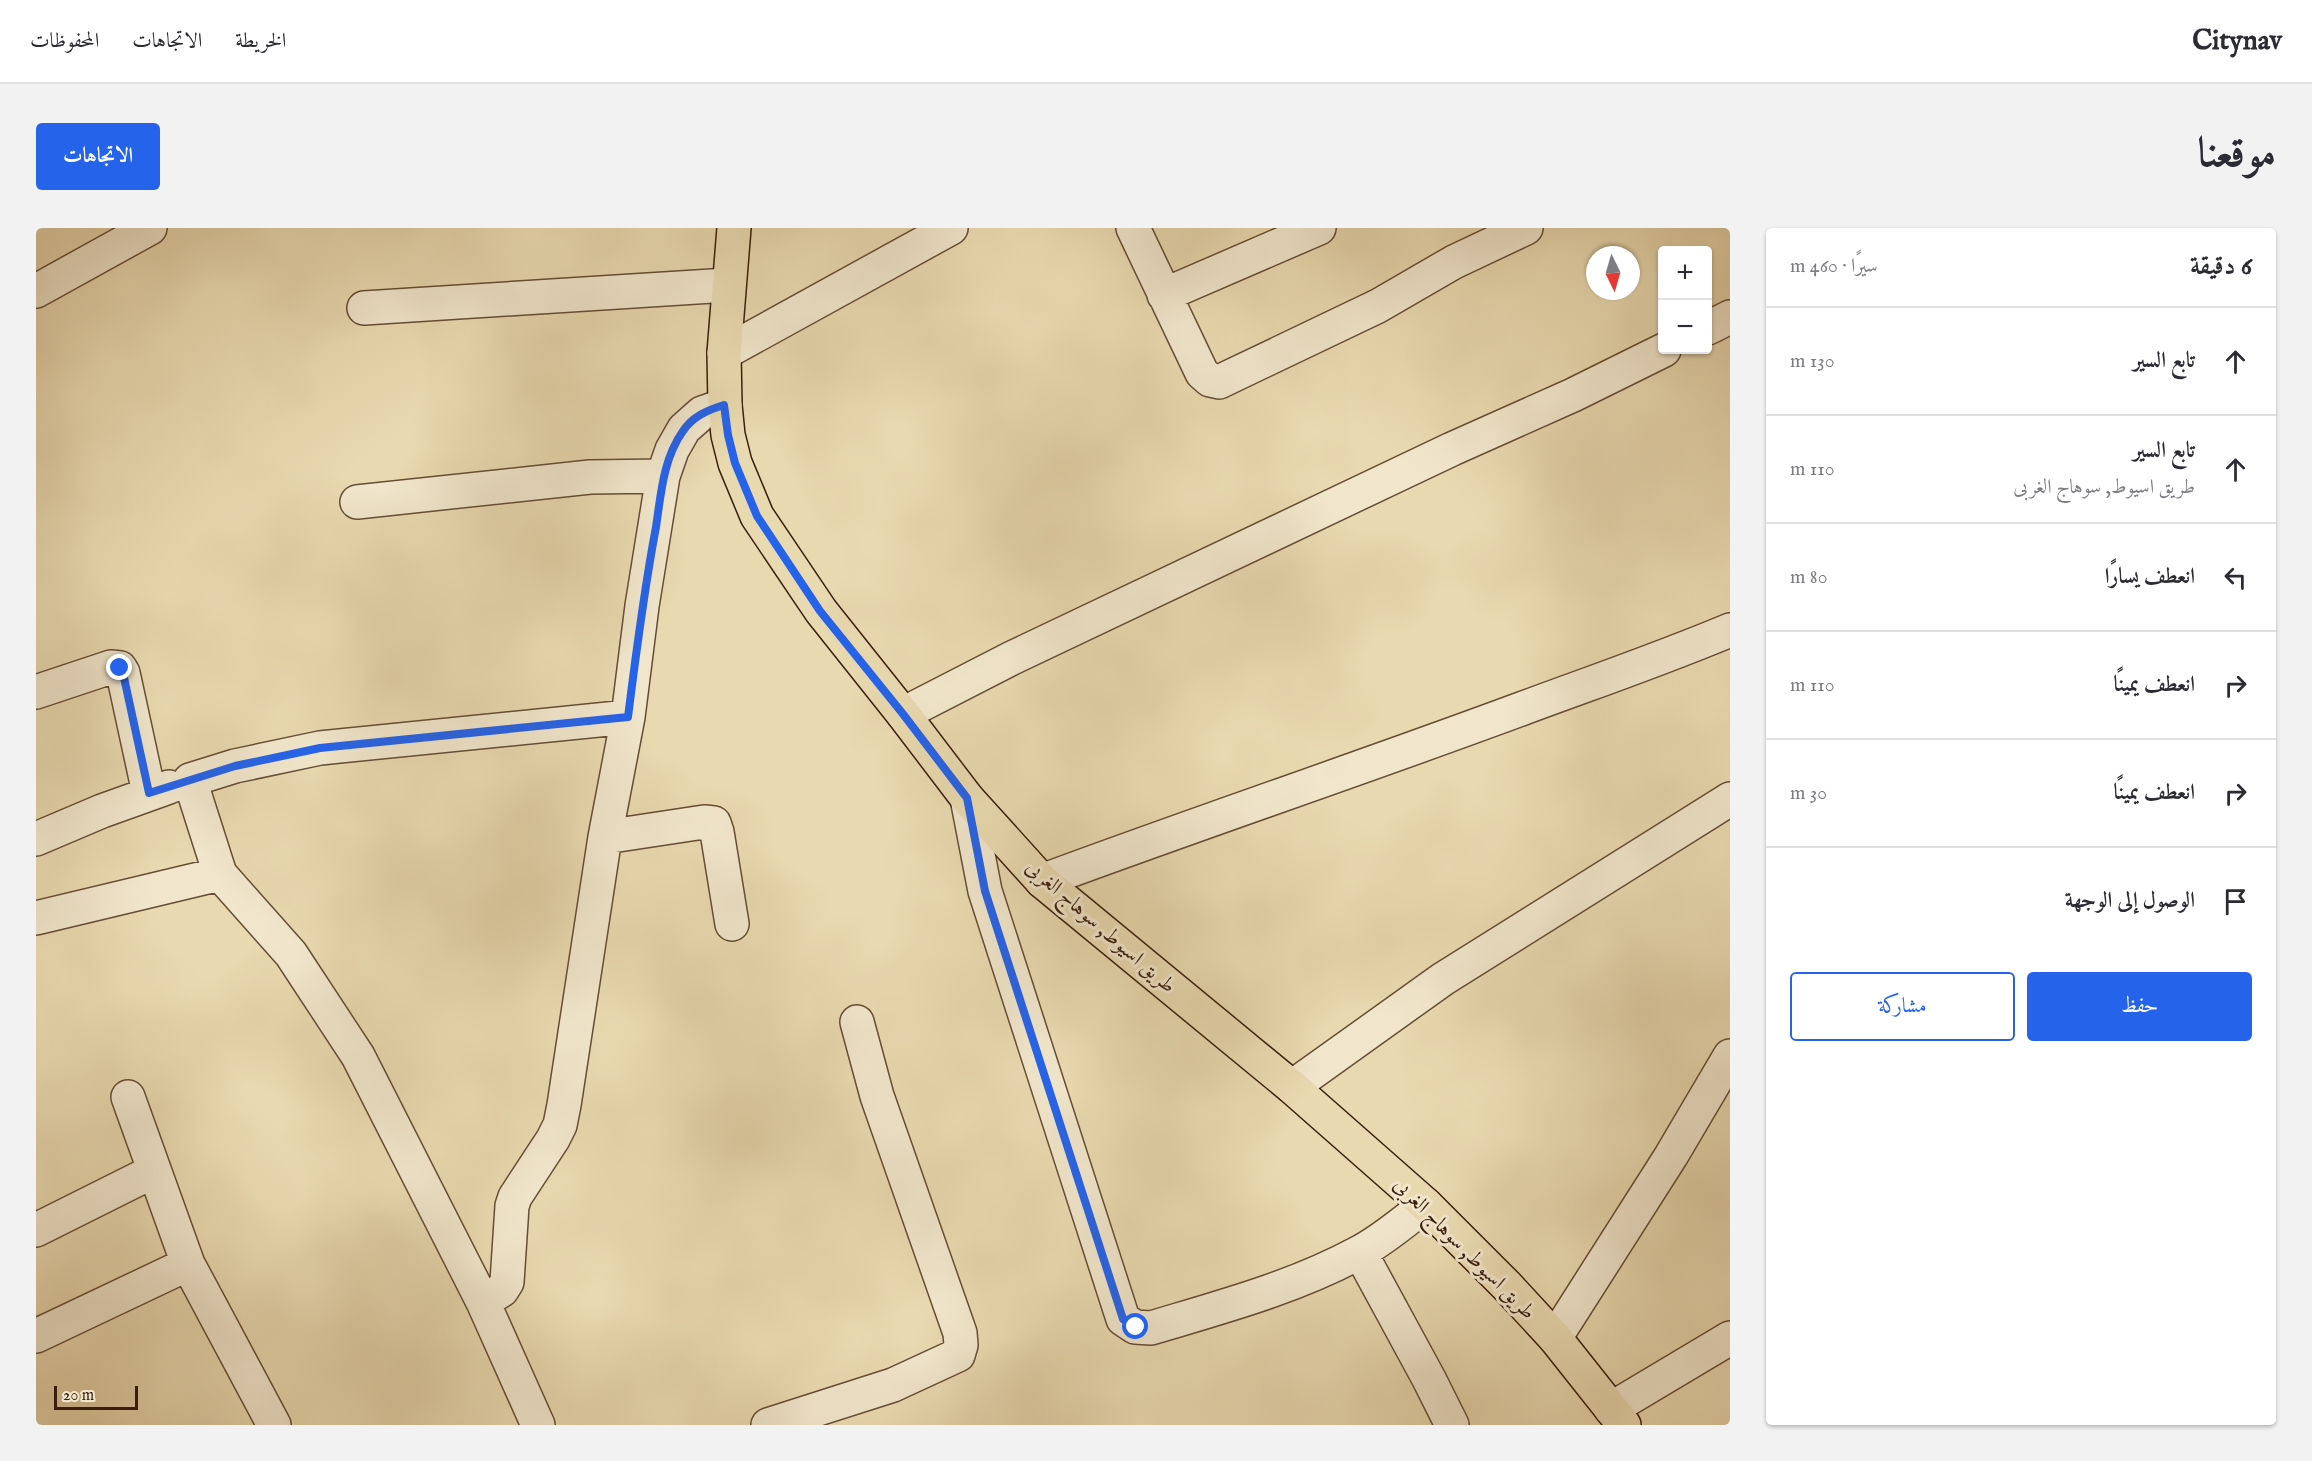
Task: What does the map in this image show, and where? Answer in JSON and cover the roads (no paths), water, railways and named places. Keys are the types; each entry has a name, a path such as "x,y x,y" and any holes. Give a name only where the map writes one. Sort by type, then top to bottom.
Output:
{"main road":[{"name":"طريق اسيوط, سوهاج الغربى","path":"734,228 724,353 724,405 728,435 735,463 757,516 820,611 967,798 1042,881 1292,1087 1426,1205 1555,1338 1618,1417"}],"street":[{"path":"36,291 115,237 150,228"},
{"path":"724,353 951,228"},
{"path":"1133,228 1202,374 1210,380 1219,382 1378,306 1454,262 1526,228"},
{"path":"1164,295 1319,228"},
{"path":"364,308 728,285"},
{"path":"1712,326 1730,317"},
{"path":"903,714 1012,657 1452,449 1573,395 1658,353"},
{"path":"483,1302 502,1290 507,1282 512,1206 515,1197 560,1125 578,1026 605,837 628,717 642,606 663,476 672,450 684,429 702,412 724,405"},
{"path":"357,502 590,477 663,476"},
{"path":"1042,881 1224,814 1413,750 1672,654 1730,630"},
{"path":"36,693 111,667 120,668 149,793"},
{"path":"36,839 149,793 235,766 320,748 628,717"},
{"path":"190,780 220,874 291,954 358,1056 483,1302 538,1425"},
{"path":"967,798 985,891 1123,1319 1136,1327 1151,1328 1302,1280 1360,1252 1426,1205"},
{"path":"1292,1087 1443,979 1730,799"},
{"path":"605,837 704,822 714,824 732,924"},
{"path":"36,918 220,874"},
{"path":"768,1425 893,1385 958,1355 961,1345 960,1333 877,1096 857,1022"},
{"path":"1555,1338 1671,1156 1730,1056"},
{"path":"128,1096 189,1264 274,1425"},
{"path":"36,1230 154,1170"},
{"path":"1360,1252 1430,1379 1452,1425"},
{"path":"36,1336 189,1264"},
{"path":"1618,1417 1730,1338"}]}
